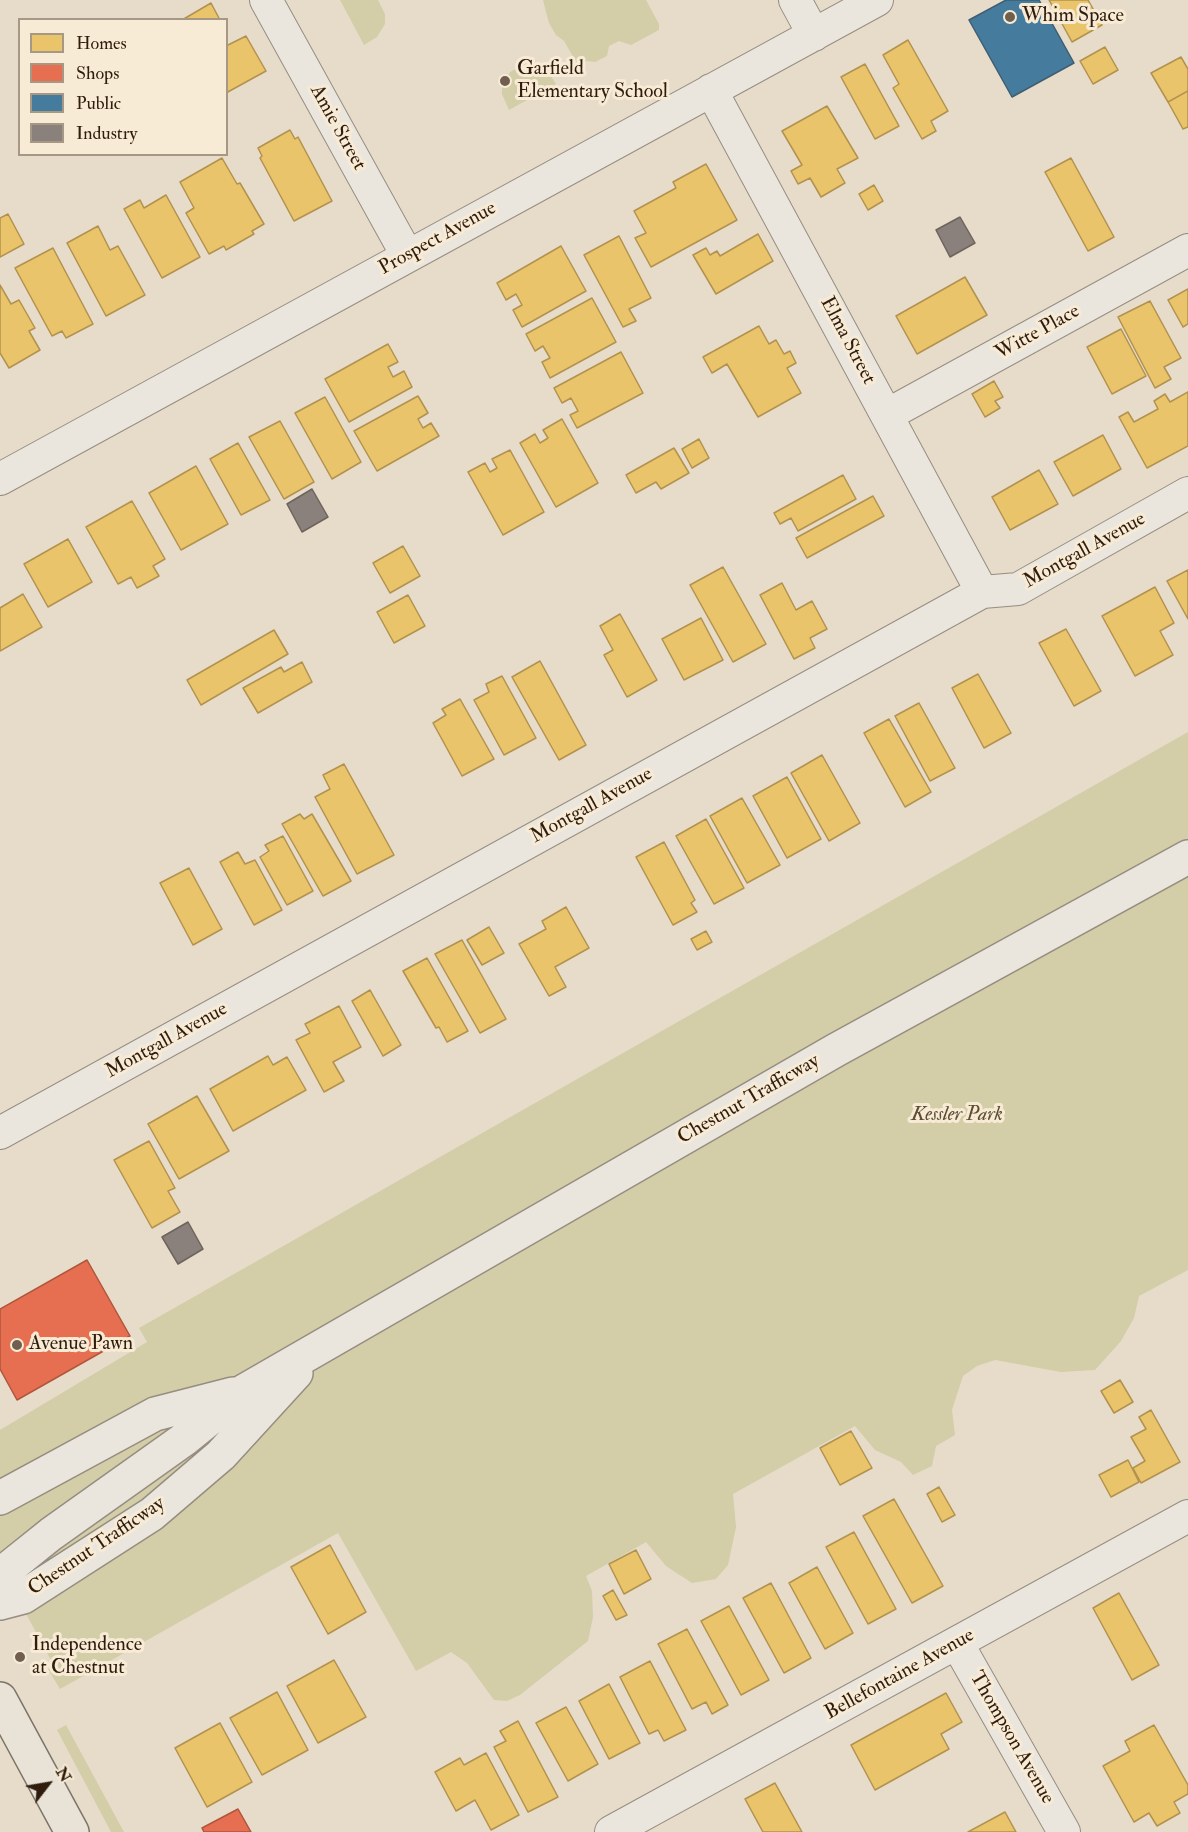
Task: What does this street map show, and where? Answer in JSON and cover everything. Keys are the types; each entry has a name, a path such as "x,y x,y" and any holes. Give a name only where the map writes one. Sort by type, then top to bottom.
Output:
{"main road":[{"path":"0,1699 72,1832"}],"street":[{"name":"Amie Street","path":"266,0 407,255"},
{"path":"795,0 814,35"},
{"name":"Prospect Avenue","path":"0,479 877,0"},
{"name":"Elma Street","path":"711,90 982,592"},
{"name":"Witte Place","path":"887,415 1188,250"},
{"name":"Montgall Avenue","path":"0,1133 982,592 1018,589 1188,493"},
{"name":"Chestnut Trafficway","path":"0,1575 51,1534 186,1438 244,1391 836,1050 1188,857"},
{"name":"Chestnut Trafficway","path":"0,1603 23,1597 152,1514 221,1455 315,1352"},
{"path":"0,1498 155,1414 244,1391"},
{"name":"Bellefontaine Avenue","path":"610,1832 1188,1516"},
{"name":"Thompson Avenue","path":"957,1643 1064,1832"}],"green space":[{"path":"340,0 378,0 385,14 385,24 377,37 364,45"},
{"path":"543,0 646,0 659,24 659,30 631,45 619,41 609,46 607,56 595,62 587,61 578,65 564,41 556,35 549,23"},
{"path":"525,64 542,67 556,84 509,110 502,94 502,86 510,72"},
{"name":"Kessler Park","path":"1188,732 1188,1270 1139,1296 1134,1318 1121,1341 1095,1370 1061,1372 995,1360 977,1366 963,1376 952,1410 955,1435 936,1446 932,1466 913,1475 901,1462 875,1450 855,1426 733,1494 736,1527 728,1565 716,1579 692,1583 666,1566 646,1542 586,1576 592,1591 593,1617 588,1641 520,1695 507,1701 494,1700 467,1663 451,1652 416,1671 338,1533 60,1689 48,1669 54,1666 0,1565 0,1430 147,1342 139,1328"},
{"path":"66,1725 124,1832 111,1832 57,1730"}],"building: Homes":[{"path":"1049,0 1088,0 1102,25 1072,42"},
{"path":"211,3 219,18 185,18"},
{"path":"246,36 266,71 228,92 228,45"},
{"path":"908,40 948,111 931,121 936,131 922,139 893,88 899,84 883,55"},
{"path":"1105,47 1118,70 1093,84 1080,61"},
{"path":"1181,57 1188,69 1188,91 1168,102 1151,73"},
{"path":"865,64 899,126 875,139 841,77"},
{"path":"1188,91 1188,127 1183,129 1168,102"},
{"path":"827,106 858,158 837,169 845,183 821,197 810,178 798,184 791,171 802,165 782,131"},
{"path":"290,130 295,139 298,137 332,201 294,221 260,158 262,156 258,148"},
{"path":"222,158 264,224 252,231 254,234 226,250 224,246 209,254 186,213 194,208 180,182"},
{"path":"1071,158 1114,237 1088,251 1045,172"},
{"path":"706,164 737,220 651,267 635,238 646,233 634,211 676,188 673,182"},
{"path":"874,185 883,201 868,210 859,194"},
{"path":"166,195 200,257 162,278 124,209 140,200 144,208"},
{"path":"8,214 24,244 0,257 0,218"},
{"path":"98,226 110,250 118,246 145,295 106,316 67,243"},
{"path":"758,234 773,261 716,294 693,255 706,248 710,255 717,251 720,256"},
{"path":"619,236 651,298 629,309 636,321 623,327 584,255"},
{"path":"561,246 586,291 522,327 513,310 522,305 516,294 506,300 497,283"},
{"path":"53,248 93,324 66,338 62,331 52,336 15,268"},
{"path":"965,277 987,315 917,354 896,316"},
{"path":"0,285 11,304 19,300 35,328 29,331 40,350 9,368 0,353"},
{"path":"1188,289 1188,324 1183,327 1168,300"},
{"path":"592,298 616,342 550,378 542,362 550,358 543,346 535,351 526,334"},
{"path":"1150,301 1181,358 1164,367 1171,379 1155,388 1118,317"},
{"path":"759,326 769,344 776,340 784,354 790,351 796,363 787,368 801,393 758,417 727,364 712,373 703,357"},
{"path":"1121,329 1146,376 1112,394 1087,347"},
{"path":"388,344 398,362 388,367 393,377 404,371 412,387 349,422 325,379"},
{"path":"621,352 643,393 577,428 570,415 578,411 571,398 562,403 554,388"},
{"path":"994,381 1003,397 995,401 1000,408 985,417 972,394"},
{"path":"1188,392 1188,446 1147,468 1119,417 1128,412 1134,422 1158,409 1154,401 1165,394 1170,402"},
{"path":"418,396 428,413 418,419 423,428 431,423 439,436 377,471 354,431"},
{"path":"325,397 361,462 332,479 295,413"},
{"path":"562,419 598,483 556,507 520,443 535,434 540,443 548,438 543,430"},
{"path":"280,421 314,482 284,499 249,437"},
{"path":"1103,435 1121,469 1073,496 1054,462"},
{"path":"699,439 709,458 692,468 682,449"},
{"path":"238,443 270,500 241,515 210,459"},
{"path":"674,448 689,473 661,489 656,482 636,493 626,475"},
{"path":"510,450 544,512 503,535 468,472 485,463 490,472 497,468 492,459"},
{"path":"196,466 228,524 181,550 149,493"},
{"path":"1039,470 1058,504 1010,530 992,497"},
{"path":"843,475 856,499 798,531 791,518 780,524 774,513"},
{"path":"873,496 884,516 807,558 796,538"},
{"path":"132,501 165,559 153,566 159,576 137,588 131,577 118,584 86,527"},
{"path":"68,539 92,582 48,607 24,564"},
{"path":"403,546 420,576 390,593 373,563"},
{"path":"723,567 766,644 733,662 690,585"},
{"path":"1188,570 1188,619 1167,581"},
{"path":"782,583 796,610 812,601 827,629 810,638 815,648 794,659 760,595"},
{"path":"1155,587 1174,623 1160,631 1173,655 1135,676 1102,616"},
{"path":"23,594 42,627 0,651 0,608"},
{"path":"408,595 425,626 394,643 377,612"},
{"path":"620,614 657,680 627,697 604,655 613,650 600,626"},
{"path":"701,618 723,660 684,680 662,639"},
{"path":"1066,629 1101,691 1074,706 1039,643"},
{"path":"274,630 288,654 201,705 187,680"},
{"path":"540,661 586,745 559,760 512,677"},
{"path":"302,662 312,682 258,713 243,688 281,667 284,672"},
{"path":"978,674 1011,733 984,748 952,688"},
{"path":"502,676 536,738 504,755 474,700 489,692 486,684"},
{"path":"460,699 494,759 462,776 433,723 446,715 442,709"},
{"path":"919,703 955,768 930,781 895,716"},
{"path":"889,719 931,792 905,807 864,733"},
{"path":"822,755 860,823 829,841 791,773"},
{"path":"344,764 394,855 357,874 315,797 330,789 323,775"},
{"path":"787,777 821,839 787,858 753,796"},
{"path":"742,798 780,865 747,883 710,816"},
{"path":"300,814 304,819 312,814 351,881 323,896 282,824"},
{"path":"706,819 744,888 714,904 676,836"},
{"path":"283,836 313,891 287,905 260,857 269,851 265,845"},
{"path":"664,842 695,900 691,903 697,912 673,925 636,857"},
{"path":"238,852 245,864 255,860 282,910 254,925 220,862"},
{"path":"189,868 222,929 193,945 160,883"},
{"path":"566,907 589,948 555,967 566,987 549,996 519,944 546,929 542,921"},
{"path":"489,927 504,953 482,965 467,940"},
{"path":"706,931 712,942 697,950 691,939"},
{"path":"462,940 506,1019 480,1033 435,954"},
{"path":"427,958 468,1031 447,1042 439,1027 436,1028 403,971"},
{"path":"370,990 401,1045 383,1056 352,1001"},
{"path":"339,1006 361,1047 333,1062 344,1081 324,1092 296,1040 310,1033 305,1024"},
{"path":"268,1056 273,1065 287,1057 306,1090 233,1131 210,1089"},
{"path":"197,1096 229,1151 179,1179 148,1124"},
{"path":"149,1141 175,1188 168,1191 180,1212 152,1228 114,1160"},
{"path":"1120,1380 1133,1402 1114,1413 1101,1391"},
{"path":"1151,1410 1180,1462 1141,1483 1133,1468 1145,1461 1131,1437 1146,1429 1139,1417"},
{"path":"851,1431 872,1468 840,1485 820,1448"},
{"path":"1128,1460 1139,1482 1111,1497 1099,1475"},
{"path":"939,1487 955,1515 942,1522 927,1494"},
{"path":"894,1499 943,1586 912,1603 863,1516"},
{"path":"854,1532 896,1609 868,1624 826,1547"},
{"path":"330,1545 366,1612 328,1634 291,1567"},
{"path":"636,1550 651,1579 624,1594 609,1564"},
{"path":"817,1567 853,1633 825,1649 789,1583"},
{"path":"771,1583 811,1658 784,1673 743,1598"},
{"path":"613,1590 627,1615 616,1620 603,1596"},
{"path":"1119,1593 1159,1665 1132,1680 1093,1608"},
{"path":"729,1606 769,1680 741,1695 701,1621"},
{"path":"687,1629 728,1705 712,1714 706,1702 692,1709 658,1644"},
{"path":"334,1660 366,1717 318,1743 287,1686"},
{"path":"650,1661 686,1730 664,1741 658,1730 649,1734 620,1677"},
{"path":"609,1684 640,1743 609,1759 579,1701"},
{"path":"277,1692 308,1750 262,1775 230,1718"},
{"path":"946,1693 962,1722 941,1734 949,1749 875,1790 851,1745"},
{"path":"566,1707 598,1764 568,1781 536,1723"},
{"path":"518,1721 558,1797 528,1812 494,1747 506,1741 500,1731"},
{"path":"220,1723 252,1782 207,1807 175,1748"},
{"path":"1154,1725 1188,1785 1188,1794 1174,1802 1180,1813 1157,1826 1149,1813 1134,1822 1103,1766 1130,1751 1125,1741"},
{"path":"486,1753 519,1815 491,1830 475,1800 456,1811 435,1772 460,1758 464,1765"},
{"path":"775,1783 802,1832 763,1832 745,1799"},
{"path":"1005,1812 1016,1832 968,1832"}],"building: Shops":[{"path":"87,1260 130,1336 17,1400 0,1369 0,1309"},
{"path":"238,1809 251,1832 204,1832 202,1828"}],"building: Public":[{"path":"1006,0 1039,0 1074,63 1012,97 969,20"}],"building: Industry":[{"path":"960,217 975,243 950,257 936,230"},
{"path":"312,489 328,517 302,532 287,504"},
{"path":"188,1222 203,1249 178,1264 162,1237"}],"place":[{"name":"Whim Space","path":"1010,17"},
{"name":"Garfield Elementary School","path":"505,81"},
{"name":"Avenue Pawn","path":"17,1345"},
{"name":"Independence at Chestnut","path":"20,1657"}]}
